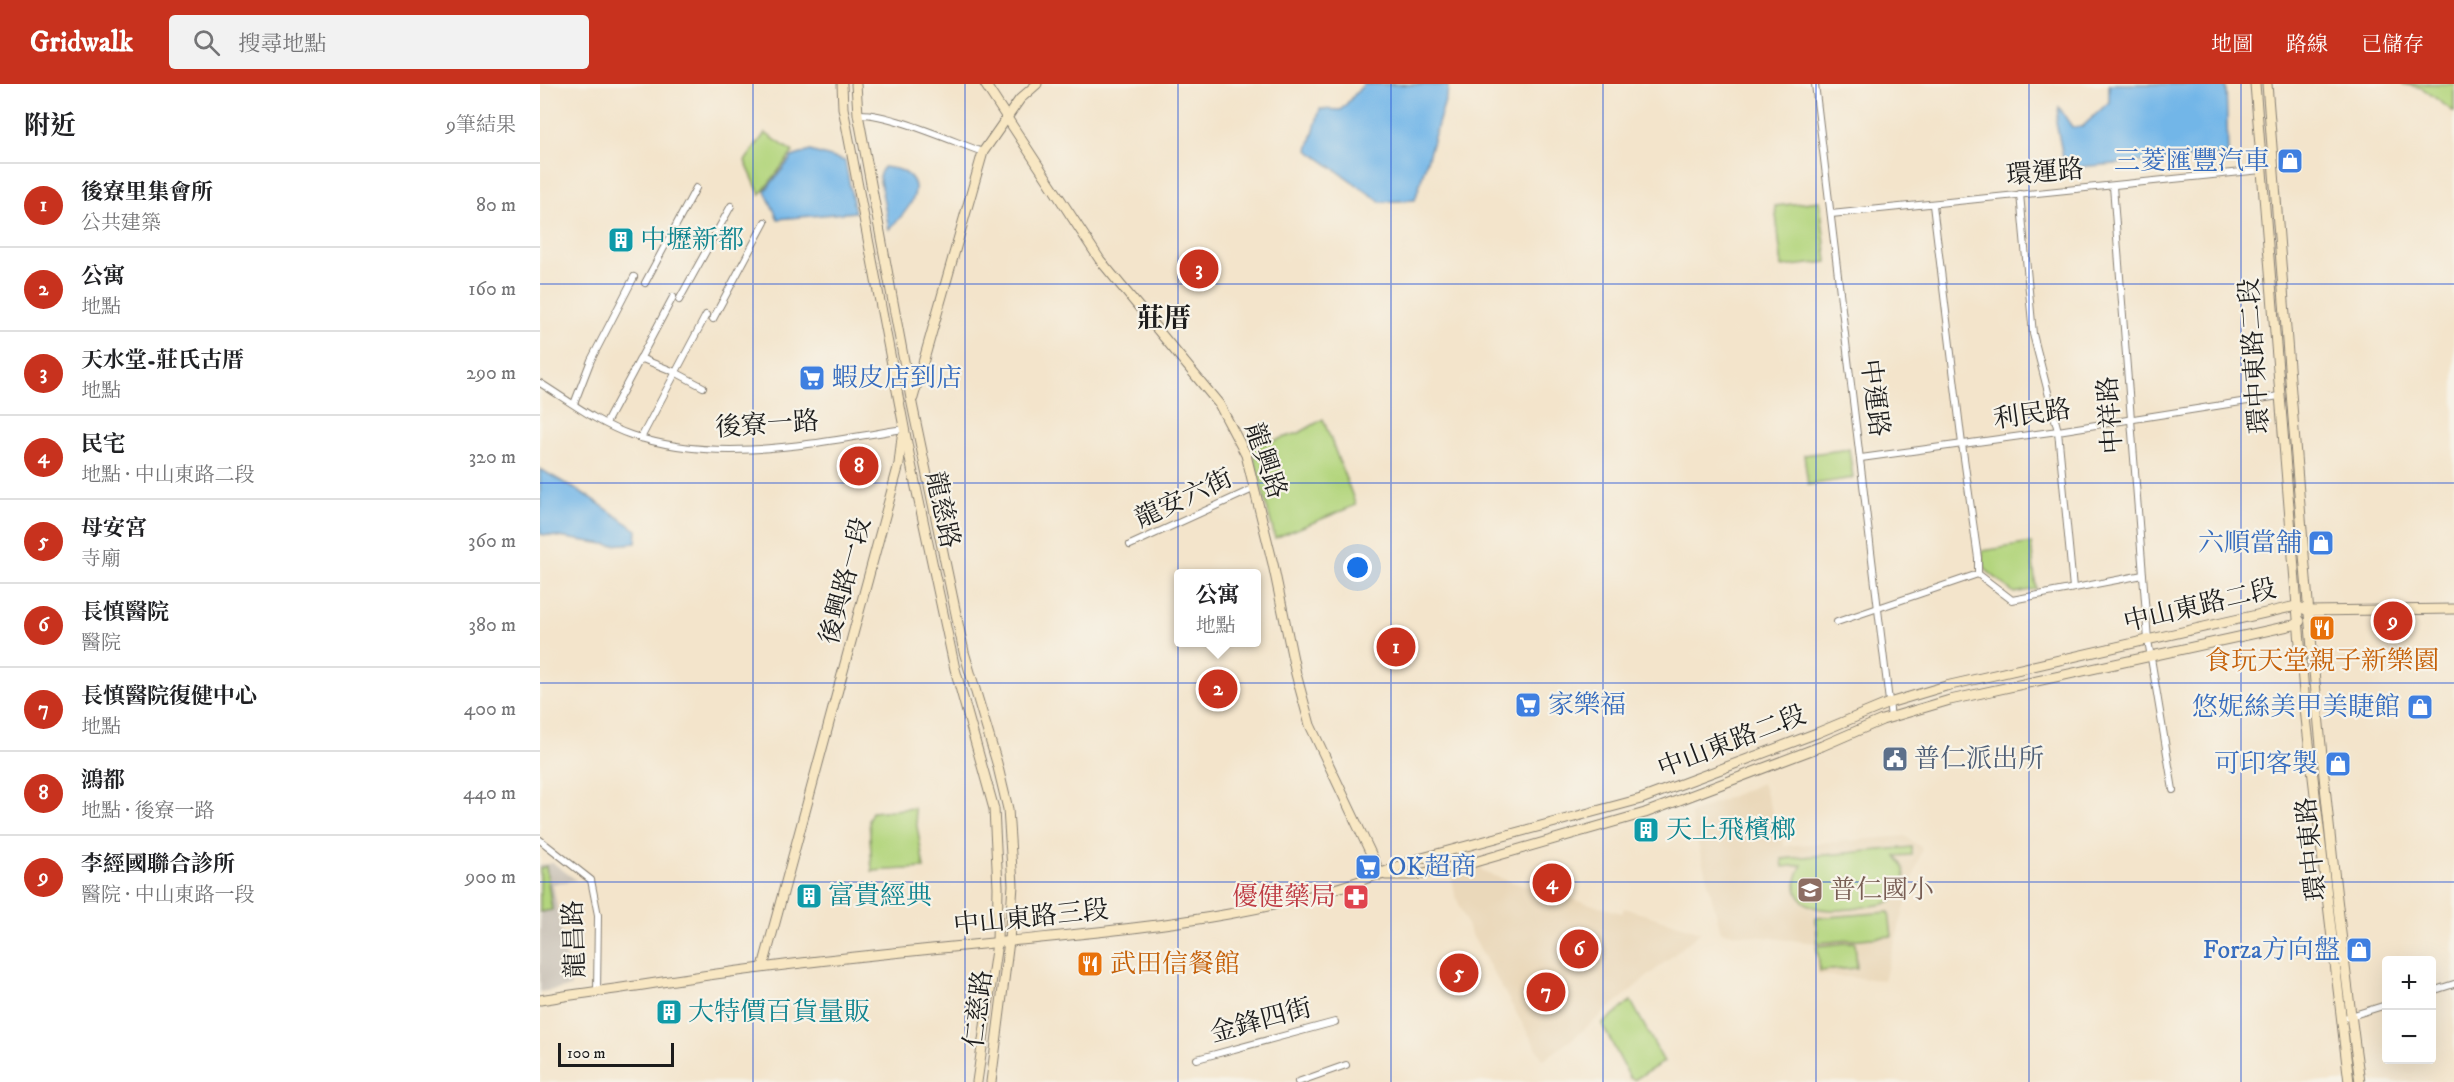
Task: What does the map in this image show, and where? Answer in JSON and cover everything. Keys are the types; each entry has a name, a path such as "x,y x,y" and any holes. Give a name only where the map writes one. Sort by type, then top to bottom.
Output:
{"street":[{"name":"龍慈路","path":"842,84 843,108 903,429 956,669 994,809 998,887 997,943"},
{"name":"龍慈路","path":"856,84 858,114 912,404 964,652 997,763 1008,809 1012,874 1009,941"},
{"name":"龍興路","path":"985,84 1100,260 1219,404 1246,454 1296,674 1310,725 1380,875"},
{"name":"後興路一段","path":"763,966 896,475 903,429 983,152 1020,99 1037,84"},
{"name":"中運路","path":"1815,84 1891,718"},
{"name":"環中東路二段","path":"2255,84 2298,624"},
{"name":"環中東路二段","path":"2266,84 2309,611"},
{"path":"858,114 897,122 983,152"},
{"name":"環運路","path":"1831,214 2261,170"},
{"name":"中祥路","path":"2113,186 2148,640 2173,790"},
{"path":"645,283 696,188"},
{"path":"2020,194 2033,334 2058,431 2073,588"},
{"path":"1933,205 1978,558 1978,574"},
{"path":"606,423 640,358 731,206"},
{"path":"641,438 675,372 765,222"},
{"path":"574,404 591,360 634,277"},
{"path":"640,358 675,372 703,387"},
{"name":"後寮一路","path":"540,382 606,423 641,438 729,452 903,429"},
{"name":"利民路","path":"1861,458 2058,431 2279,396"},
{"name":"龍安六街","path":"1130,545 1255,488"},
{"path":"1978,574 2012,600 2143,575"},
{"path":"1837,622 1978,574"},
{"name":"中山東路二段","path":"2296,606 2309,611 2298,624 1950,700 1891,718 1645,813 1475,862 1415,875 1380,875 1411,861 1641,799 1817,733 1889,703 1946,686 2296,606"},
{"path":"2309,611 2454,609"},
{"name":"環中東路","path":"2309,611 2346,1018 2349,1082"},
{"name":"環中東路","path":"2298,624 2306,718 2346,1018 2360,1082"},
{"path":"982,766 997,763"},
{"name":"龍昌路","path":"540,840 591,880 598,915 597,991"},
{"name":"中山東路三段","path":"540,1000 763,966 997,943 1216,917 1300,898 1380,875"},
{"name":"仁慈路","path":"991,1079 1009,941"},
{"name":"仁慈路","path":"977,1079 997,943"},
{"path":"2436,990 2454,984"},
{"path":"2346,1018 2382,1006"},
{"name":"金鋒四街","path":"1197,1059 1335,1022"},
{"path":"1298,1082 1346,1065"},
{"path":"977,1079 991,1079"}],"shaded area":[{"name":"普仁國小","path":"1762,783 1785,846 1905,836 1922,848 1884,980 1818,975 1815,943 1721,932 1690,814"},
{"path":"553,863 576,880 553,884 571,987 540,992 540,865"},
{"path":"1481,866 1482,870 1488,874 1512,882 1622,913 1624,908 1701,932 1545,1059 1542,1058 1469,930 1455,894 1451,873"}],"green space":[{"path":"2402,84 2454,84 2454,112 2422,88"},
{"path":"765,133 793,152 760,195 745,161"},
{"path":"1820,201 1827,262 1782,267 1775,206"},
{"path":"1323,419 1356,505 1275,538 1251,447 1299,433"},
{"path":"1849,449 1853,478 1808,485 1804,455"},
{"path":"2031,543 2036,589 2014,593 1985,569 1982,551"},
{"path":"914,808 924,868 872,871 869,819 872,812"},
{"path":"1912,847 1912,855 1896,856 1904,870 1905,877 1898,896 1884,904 1849,909 1823,909 1812,907 1803,901 1797,892 1796,885 1797,875 1802,865 1783,867 1782,859"},
{"path":"546,866 552,910 540,912 540,868"},
{"path":"1889,912 1892,936 1818,943 1816,918"},
{"path":"1855,942 1857,968 1820,971 1817,946"},
{"path":"1631,1001 1664,1062 1634,1080 1630,1078 1602,1024"}],"water":[{"path":"1364,84 1448,85 1415,200 1381,202 1308,150 1320,109 1341,110"},
{"path":"2109,84 2226,84 2228,155 2065,168 2056,122 2059,107 2072,127 2082,127 2109,102"},
{"path":"810,151 845,161 855,212 778,219 765,191 792,157"},
{"path":"883,167 902,171 911,177 915,185 912,201 889,229 879,176"},
{"path":"540,469 589,497 637,530 636,543 611,545 540,534"}],"place":[{"name":"三菱匯豐汽車","path":"2290,161"},
{"name":"中壢新都","path":"621,240"},
{"name":"天水堂-莊氏古厝","path":"1199,269"},
{"name":"蝦皮店到店","path":"812,378"},
{"name":"鴻都","path":"859,466"},
{"name":"六順當舖","path":"2321,543"},
{"name":"李經國聯合診所","path":"2393,621"},
{"name":"食玩天堂親子新樂園","path":"2322,628"},
{"name":"後寮里集會所","path":"1396,647"},
{"name":"公寓","path":"1218,689"},
{"name":"家樂福","path":"1528,705"},
{"name":"悠妮絲美甲美睫館","path":"2420,707"},
{"name":"普仁派出所","path":"1895,759"},
{"name":"可印客製","path":"2338,764"},
{"name":"天上飛檳榔","path":"1646,830"},
{"name":"OK超商","path":"1368,867"},
{"name":"民宅","path":"1552,883"},
{"name":"普仁國小","path":"1810,890"},
{"name":"富貴經典","path":"809,896"},
{"name":"優健藥局","path":"1356,897"},
{"name":"長慎醫院","path":"1579,949"},
{"name":"Forza方向盤","path":"2359,950"},
{"name":"武田信餐館","path":"1090,964"},
{"name":"母安宮","path":"1459,973"},
{"name":"長慎醫院復健中心","path":"1546,992"},
{"name":"大特價百貨量販","path":"669,1012"}],"district":[{"name":"莊厝","path":"1164,319"}]}
